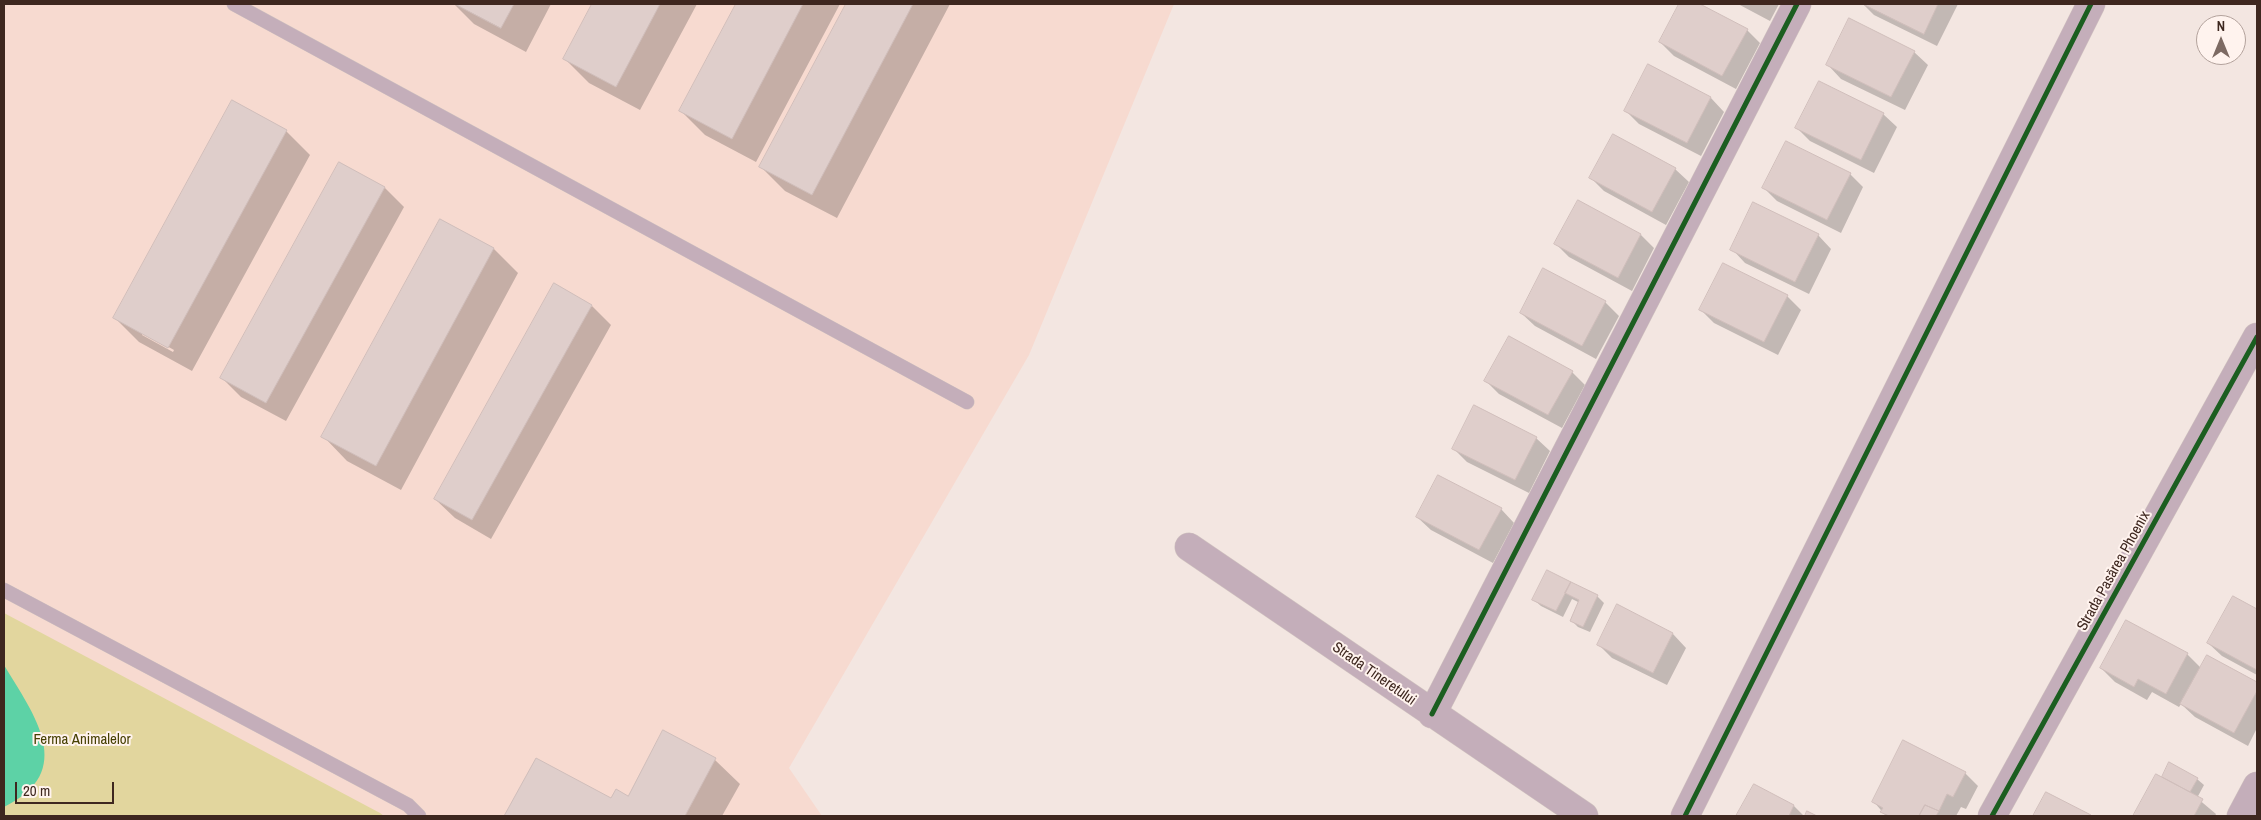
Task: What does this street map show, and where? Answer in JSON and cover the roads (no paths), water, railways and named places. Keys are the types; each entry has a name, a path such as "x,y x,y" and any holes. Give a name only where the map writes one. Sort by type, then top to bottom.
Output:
{"street":[{"path":"1432,714 1797,4"},
{"path":"1685,816 2091,4"},
{"name":"Strada Pasărea Phoenix","path":"1992,816 2257,337"},
{"name":"Strada Tineretului","path":"1189,547 1584,816"},
{"path":"2241,816 2257,786"}],"lane":[{"path":"234,4 967,402"},
{"path":"4,590 408,805 419,816"}],"park label":[{"name":"Ferma Animalelor","path":"82,740"}]}
